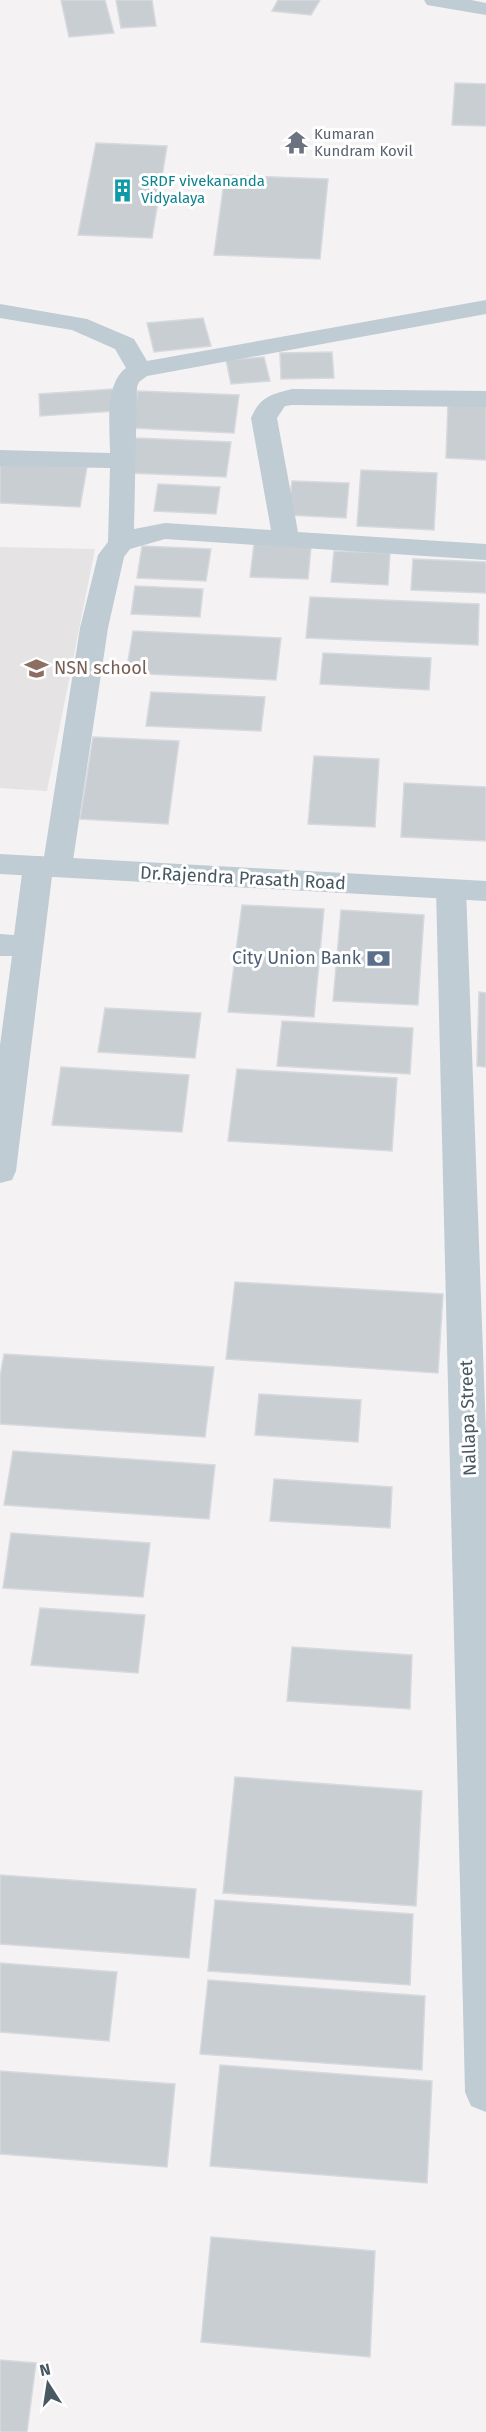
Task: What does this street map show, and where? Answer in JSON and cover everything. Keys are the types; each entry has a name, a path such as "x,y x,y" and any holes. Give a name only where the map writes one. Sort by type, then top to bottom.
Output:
{"street":[{"path":"435,0 486,9"},
{"path":"121,543 124,387 128,378 139,370 486,307"},
{"path":"0,311 67,322 125,344 139,370"},
{"path":"286,537 264,418 268,409 276,401 311,396 486,399"},
{"path":"0,458 121,461"},
{"path":"0,1171 14,946 48,867 94,628 111,555 121,543 153,532 165,531 286,537 486,552"},
{"name":"Dr.Rajendra Prasath Road","path":"0,864 486,891"},
{"name":"Nallapa Street","path":"451,889 470,1475 486,2092"}],"shaded area":[{"name":"NSN school","path":"0,547 95,549 47,791 0,788"}],"building":[{"path":"61,0 105,0 114,33 69,37"},
{"path":"116,0 152,0 156,26 121,28"},
{"path":"278,0 320,0 311,15 272,11"},
{"path":"455,83 486,84 486,126 452,125"},
{"name":"SRDF vivekananda Vidyalaya","path":"96,143 167,146 152,238 78,235"},
{"path":"225,175 328,179 320,259 214,255"},
{"path":"203,318 211,346 154,352 147,323"},
{"path":"332,352 334,378 281,379 280,353"},
{"path":"264,357 270,381 231,384 226,360"},
{"path":"113,389 115,411 40,416 39,394"},
{"path":"138,391 239,395 234,433 131,428"},
{"path":"448,403 486,405 486,460 446,458"},
{"path":"135,438 231,442 226,477 129,473"},
{"path":"0,464 87,467 80,507 0,503"},
{"path":"361,470 437,473 434,530 357,526"},
{"path":"292,481 349,483 346,518 288,515"},
{"path":"158,484 220,487 216,514 154,511"},
{"path":"254,544 311,547 308,579 250,577"},
{"path":"142,546 211,549 206,581 137,578"},
{"path":"334,551 390,553 388,585 331,582"},
{"path":"413,559 486,562 486,593 411,590"},
{"path":"135,586 203,589 200,617 131,614"},
{"path":"310,597 479,604 478,645 306,638"},
{"path":"133,631 281,638 276,680 126,673"},
{"path":"323,653 431,658 429,690 320,684"},
{"path":"151,692 265,697 261,731 146,726"},
{"path":"93,737 179,741 168,824 80,819"},
{"path":"314,756 379,759 375,827 308,824"},
{"path":"404,783 486,787 486,841 401,837"},
{"path":"242,905 324,909 314,1017 228,1012"},
{"name":"City Union Bank","path":"341,910 424,915 418,1005 333,1001"},
{"path":"479,992 486,993 486,1067 477,1066"},
{"path":"105,1008 201,1013 195,1058 98,1052"},
{"path":"282,1021 413,1028 410,1074 277,1066"},
{"path":"61,1067 189,1075 182,1132 52,1125"},
{"path":"237,1069 397,1078 392,1151 228,1141"},
{"path":"235,1282 443,1294 438,1373 226,1359"},
{"path":"4,1354 214,1367 205,1437 0,1424 0,1377"},
{"path":"259,1394 361,1400 358,1442 255,1435"},
{"path":"13,1451 215,1465 209,1519 4,1505"},
{"path":"274,1479 392,1487 390,1528 270,1521"},
{"path":"11,1533 150,1543 143,1597 3,1588"},
{"path":"40,1608 145,1615 138,1673 31,1665"},
{"path":"292,1647 412,1655 410,1709 287,1701"},
{"path":"235,1777 422,1791 416,1906 223,1893"},
{"path":"0,1875 196,1889 189,1958 0,1944"},
{"path":"215,1900 413,1914 410,1985 208,1971"},
{"path":"0,1963 117,1972 109,2041 0,2032"},
{"path":"208,1980 425,1996 422,2070 200,2054"},
{"path":"220,2065 432,2081 427,2183 210,2166"},
{"path":"0,2071 175,2084 167,2167 0,2154"},
{"path":"211,2237 375,2251 370,2357 201,2342"},
{"path":"0,2360 36,2363 27,2432 0,2432"}],"place":[{"name":"Kumaran Kundram Kovil","path":"296,143"},
{"name":"SRDF vivekananda Vidyalaya","path":"123,190"},
{"name":"NSN school","path":"36,668"},
{"name":"City Union Bank","path":"379,958"}]}
